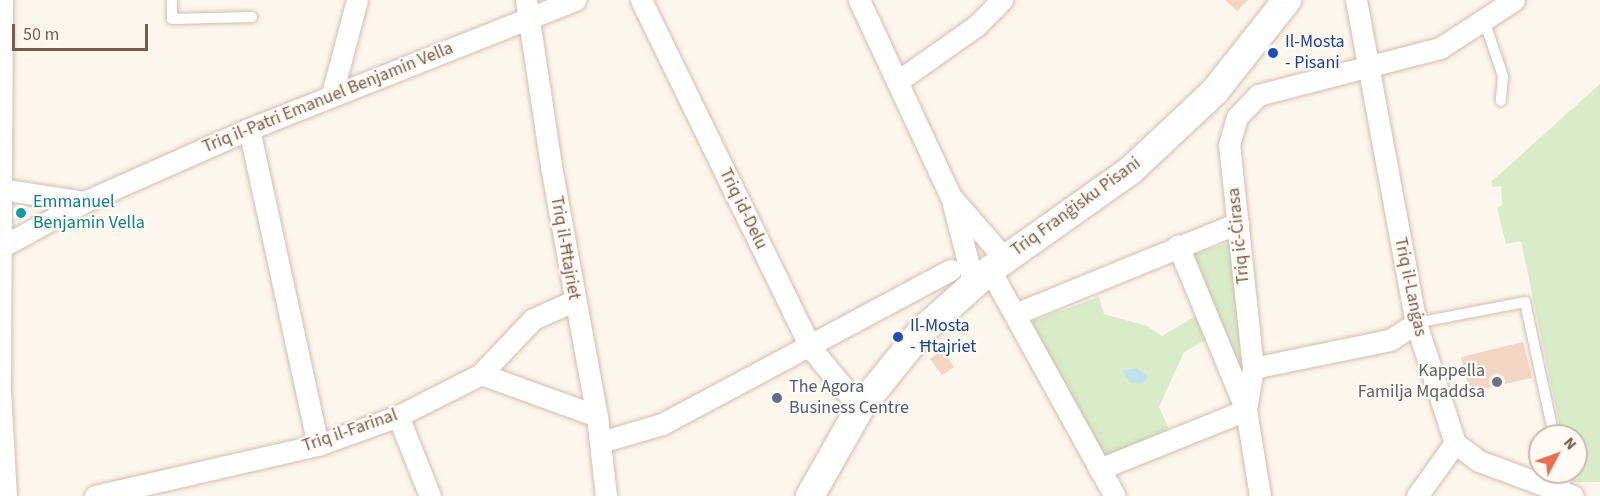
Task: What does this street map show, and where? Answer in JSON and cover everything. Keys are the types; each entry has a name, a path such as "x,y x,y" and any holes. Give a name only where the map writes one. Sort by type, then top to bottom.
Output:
{"street":[{"path":"2,0 0,390 6,496"},
{"path":"332,94 357,0"},
{"name":"Triq il-Patri Emanuel Benjamin Vella","path":"1,247 84,202 527,9 575,0"},
{"name":"Triq id-Delu","path":"641,0 810,347 861,408"},
{"path":"859,0 951,197 1115,496"},
{"path":"898,81 976,26 1002,0"},
{"name":"Triq Franġisku Pisani","path":"810,496 861,408 922,331 990,271 1131,170 1215,91 1287,0"},
{"name":"Triq il-Lanġas","path":"1356,0 1366,68 1416,323 1455,443"},
{"name":"Triq iċ-Ċirasa","path":"1260,496 1246,410 1253,368 1229,145 1237,117 1258,94 1440,48 1514,0"},
{"name":"Triq il-Ħtajriet","path":"527,9 574,301 597,416 606,496"},
{"path":"249,129 318,445"},
{"path":"1,189 84,202"},
{"path":"951,197 990,271"},
{"path":"1015,314 1238,223"},
{"path":"1099,469 1246,410 1178,246"},
{"path":"601,441 662,424 810,347 950,270"},
{"name":"Triq il-Farinal","path":"94,496 318,445 398,416 481,374 533,319 574,301"},
{"path":"1253,368 1389,340 1416,323"},
{"path":"481,374 597,416"},
{"path":"398,416 430,496"},
{"path":"1417,496 1455,443 1479,461 1528,475"}],"lane":[{"path":"172,0 172,19 252,17"},
{"path":"1480,22 1487,29 1503,76 1501,101"},
{"path":"1416,323 1525,302 1551,424"}],"green space":[{"path":"1600,84 1600,482 1588,482 1588,424 1559,424 1521,241 1506,244 1497,208 1502,205 1501,186 1493,187 1491,182"},
{"path":"1232,242 1241,369 1189,256"},
{"path":"1099,297 1104,314 1147,326 1162,336 1199,314 1209,338 1184,352 1159,407 1169,429 1100,460 1026,323"}],"water":[{"path":"1137,368 1148,377 1142,384 1130,383 1122,370"}],"building":[{"path":"1225,0 1248,0 1237,11"},
{"path":"1523,342 1532,378 1470,392 1461,357"},
{"path":"943,350 954,367 942,375 930,359"}],"place":[{"name":"Il-Mosta - Pisani","path":"1273,53"},
{"name":"Emmanuel Benjamin Vella","path":"21,213"},
{"name":"Il-Mosta - Ħtajriet","path":"898,337"},
{"name":"Kappella Familja Mqaddsa","path":"1497,382"},
{"name":"The Agora Business Centre","path":"777,398"}]}
